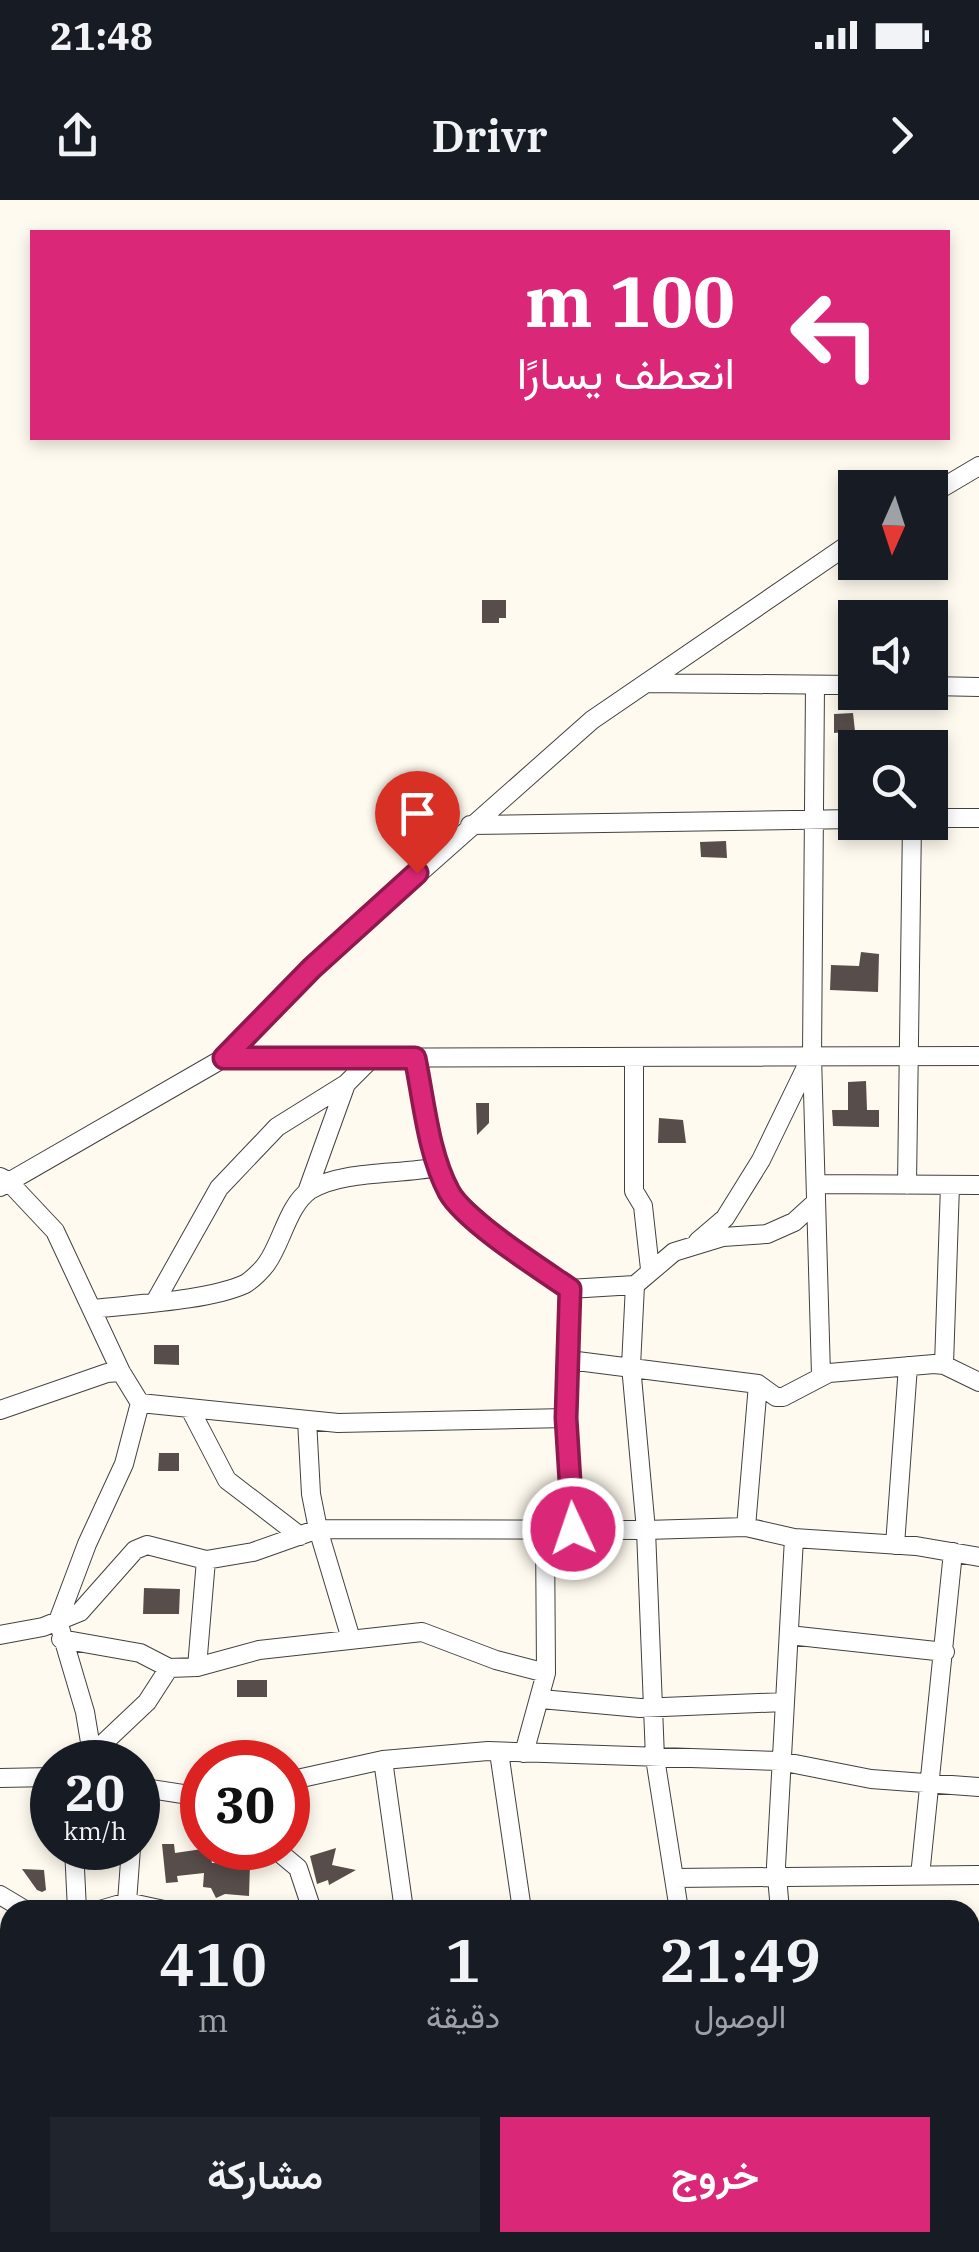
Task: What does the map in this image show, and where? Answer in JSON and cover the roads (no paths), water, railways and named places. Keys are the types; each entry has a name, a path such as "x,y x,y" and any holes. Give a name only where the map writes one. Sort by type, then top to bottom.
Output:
{"street":[{"path":"948,484 979,466"},
{"path":"89,1740 86,1712 60,1630 86,1544 124,1464 140,1403 121,1372 56,1231 3,1182 224,1058 312,968 592,720 838,552"},
{"path":"645,683 838,686"},
{"path":"815,685 812,1056 821,1375"},
{"path":"948,686 979,687"},
{"path":"948,818 979,818"},
{"path":"470,825 838,819"},
{"path":"907,1185 912,840"},
{"path":"690,1247 726,1218 761,1160 812,1056"},
{"path":"224,1058 979,1056"},
{"path":"634,1057 634,1191 643,1206 650,1269"},
{"path":"155,1302 219,1188 277,1127 346,1084 372,1058"},
{"path":"415,1058 438,1167 451,1196 503,1242 570,1289 635,1285"},
{"path":"93,1309 155,1302 247,1283 268,1262 284,1227 307,1192 346,1084"},
{"path":"307,1192 342,1177 405,1174 438,1167"},
{"path":"677,1900 654,1758 646,1530 631,1366 635,1285 674,1252 723,1237 766,1234 794,1222 816,1193 907,1185 979,1185"},
{"path":"944,1365 950,1185"},
{"path":"570,1289 566,1418 573,1529"},
{"path":"569,1360 758,1384 776,1397 783,1397 821,1375 908,1366 944,1365 979,1382"},
{"path":"894,1544 908,1366"},
{"path":"0,1410 107,1373 121,1372"},
{"path":"746,1527 758,1384"},
{"path":"140,1403 338,1423 566,1418"},
{"path":"190,1409 227,1480 309,1532"},
{"path":"307,1420 309,1532 351,1639"},
{"path":"60,1630 136,1550 147,1545 206,1560 252,1552 309,1532 746,1527 794,1538 894,1544 979,1557"},
{"path":"524,1753 546,1673 545,1529"},
{"path":"779,1900 780,1761 794,1538"},
{"path":"920,1876 954,1552"},
{"path":"197,1667 206,1560"},
{"path":"0,1634 60,1630 140,1653 169,1668 197,1667 259,1650 422,1632 496,1660 546,1673"},
{"path":"790,1635 945,1652"},
{"path":"109,1740 147,1702 169,1668"},
{"path":"541,1699 652,1708 784,1702"},
{"path":"310,1775 382,1760 498,1752 780,1761 856,1777 979,1787"},
{"path":"498,1752 520,1900"},
{"path":"382,1760 403,1900"},
{"path":"0,1778 30,1777"},
{"path":"75,1870 76,1900"},
{"path":"127,1900 129,1870"},
{"path":"299,1870 309,1900"},
{"path":"674,1878 979,1875"},
{"path":"828,2252 842,2252"}]}
